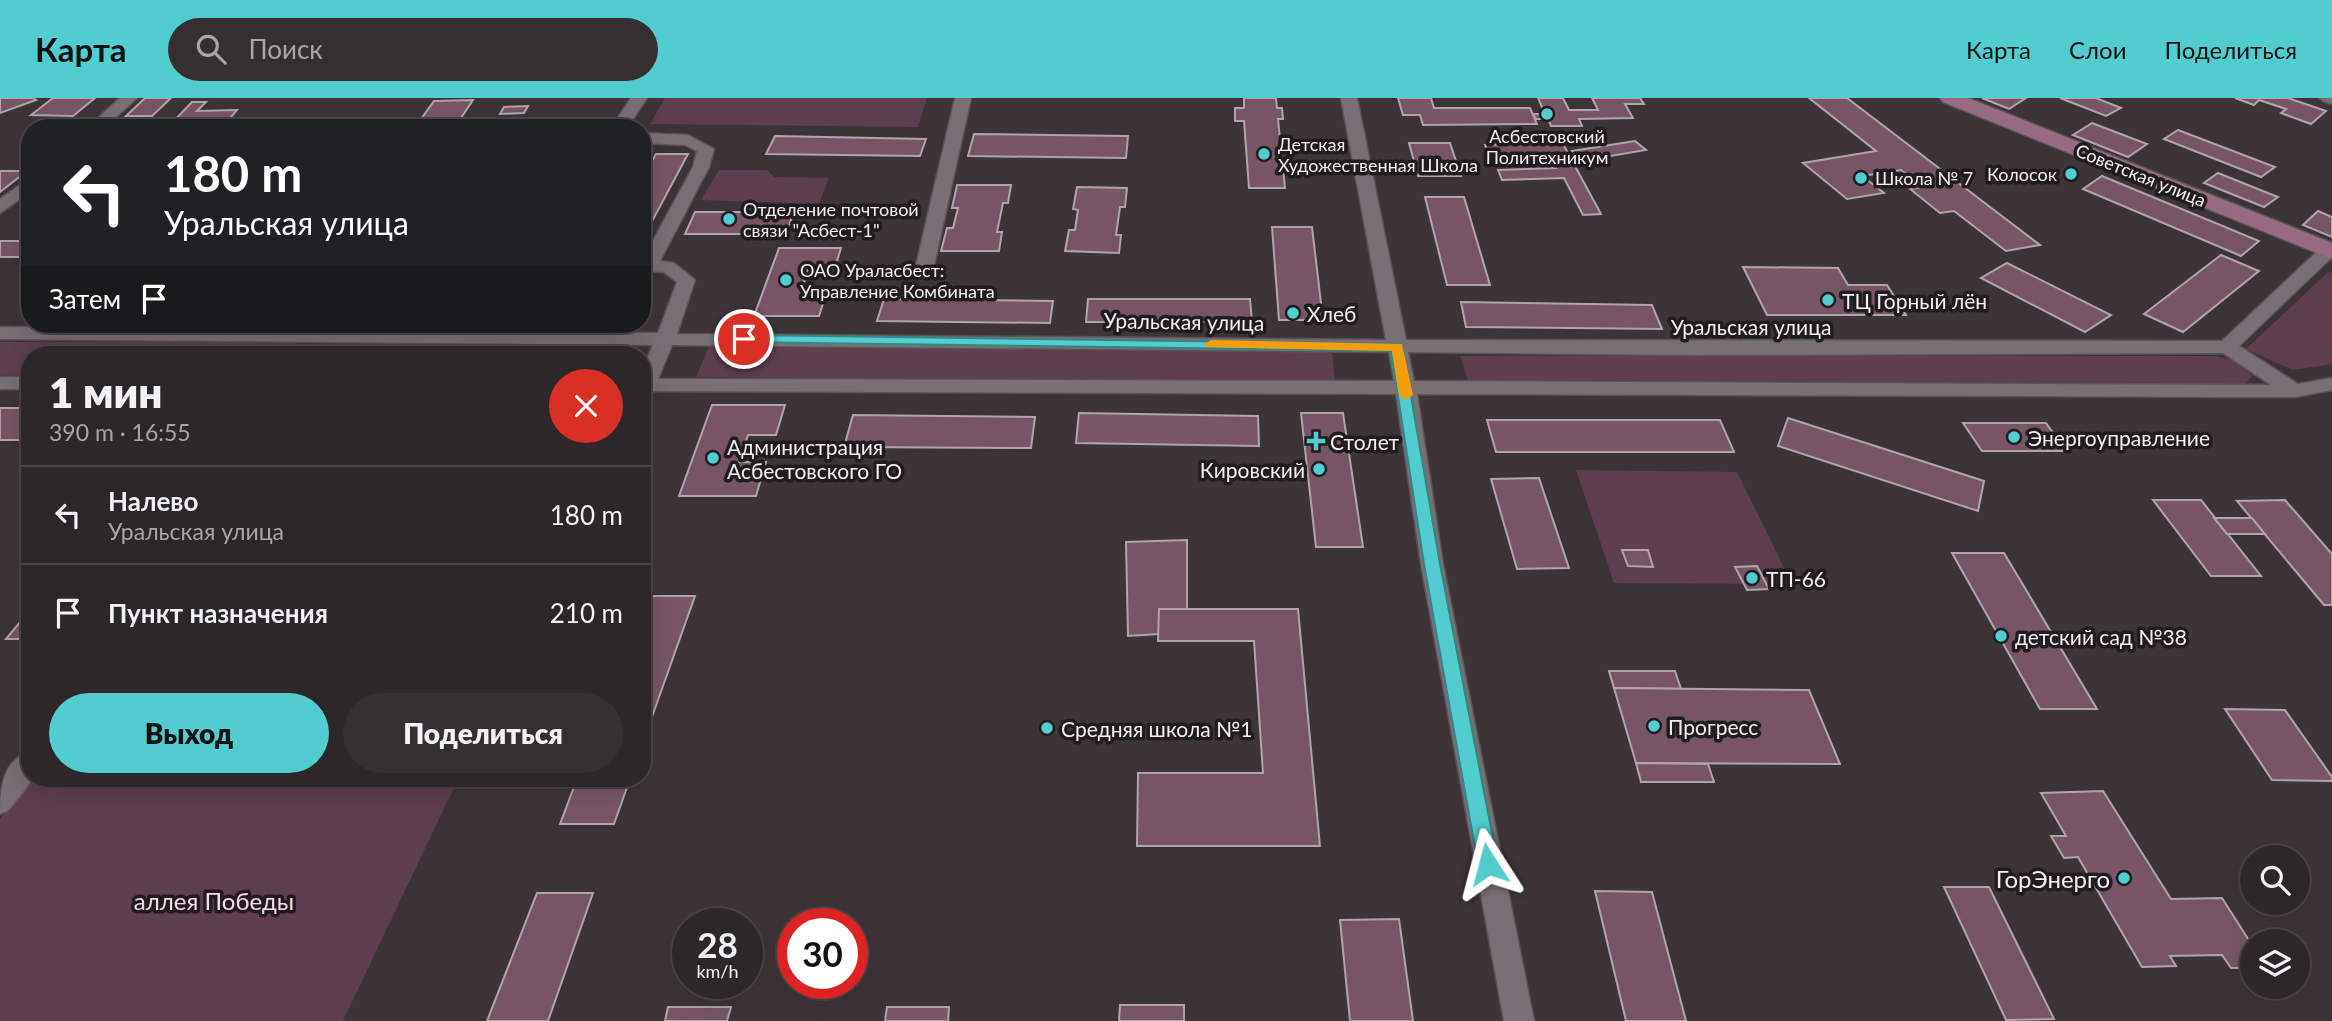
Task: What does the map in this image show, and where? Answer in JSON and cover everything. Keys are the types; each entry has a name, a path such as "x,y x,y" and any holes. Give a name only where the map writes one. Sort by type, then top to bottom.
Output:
{"street":[{"path":"105,119 129,98"},
{"path":"625,119 639,98"},
{"path":"924,270 963,98"},
{"path":"1349,98 1398,347 1432,564 1518,1021"},
{"name":"Советская улица","path":"1950,98 2330,251"},
{"path":"651,138 688,140 706,149 701,167 651,257"},
{"path":"0,208 21,190"},
{"path":"2295,391 2227,347 2330,251"},
{"path":"651,266 668,267 686,280 651,369"},
{"name":"Уральская улица","path":"0,333 21,333"},
{"name":"Уральская улица","path":"466,333 1398,347 2227,347"},
{"path":"0,383 21,383"},
{"path":"651,385 2295,391 2332,384"},
{"path":"0,802 21,774"}],"green space":[{"path":"665,98 927,98 918,127 651,122"},
{"path":"719,170 767,170 774,177 829,178 819,204 701,200"},
{"path":"2328,272 2332,274 2332,364 2293,370 2246,349"},
{"path":"299,341 295,346 21,346 21,375 0,375 0,342"},
{"path":"709,347 1332,352 1335,382 696,377"},
{"path":"1460,356 2214,356 2236,361 2252,376 2245,384 1468,380"},
{"path":"1576,470 1737,472 1792,584 1614,583"},
{"name":"аллея Победы","path":"22,787 454,787 343,1021 0,1021 0,819"}],"building":[{"path":"0,98 33,98 36,100 0,113"},
{"path":"53,98 95,98 73,116 31,115"},
{"path":"145,98 171,98 152,116 126,116"},
{"name":"Детская Художественная Школа","path":"1244,98 1276,98 1277,108 1282,108 1283,119 1278,119 1285,188 1249,188 1244,121 1235,121 1235,108 1244,108"},
{"path":"1398,98 1431,98 1434,108 1530,108 1537,124 1423,125 1420,115 1403,115"},
{"path":"1538,98 1563,98 1569,110 1598,110 1592,98 1640,98 1644,104 1625,104 1633,118 1579,119 1582,126 1551,126 1548,119 1536,119 1533,114 1545,114"},
{"path":"1809,98 1847,98 2040,245 2006,251 1954,211 1940,213 1910,189 1923,187 1901,170 1862,176 1884,193 1847,199 1803,163 1876,151"},
{"path":"1982,98 2026,98 2009,109"},
{"path":"2060,98 2096,98 2121,108 2106,116"},
{"path":"2235,98 2288,98 2326,111 2311,124 2281,113 2286,109 2259,100 2254,105"},
{"path":"473,100 461,118 421,119 434,101"},
{"path":"192,102 206,102 197,111 237,110 229,119 176,119"},
{"path":"528,106 524,113 500,114 504,107"},
{"path":"2092,123 2147,144 2128,157 2073,135"},
{"path":"2178,130 2275,167 2261,177 2164,139"},
{"path":"974,134 1128,136 1126,158 968,156"},
{"path":"775,136 926,139 920,156 766,154"},
{"path":"1635,141 1646,150 1581,161 1572,151"},
{"path":"1562,142 1601,214 1583,215 1564,178 1502,180 1498,170 1556,168 1548,153 1489,155 1485,145"},
{"path":"1409,143 1450,143 1461,176 1418,176"},
{"path":"656,154 688,154 651,223 651,163"},
{"path":"0,171 21,171 21,176 0,192"},
{"path":"2218,173 2278,197 2264,207 2204,183"},
{"path":"2102,176 2259,241 2241,256 2083,189"},
{"path":"957,185 1011,185 1008,203 1003,203 997,232 1002,232 999,251 941,251 947,228 953,228 958,208 952,208"},
{"path":"1077,187 1127,188 1125,207 1120,207 1116,235 1121,235 1119,253 1065,251 1069,230 1075,230 1078,210 1073,209"},
{"path":"1425,197 1464,197 1490,285 1447,285"},
{"path":"2318,211 2332,217 2332,237 2303,225"},
{"path":"695,212 794,212 786,234 685,234"},
{"path":"1272,227 1312,227 1323,320 1279,320"},
{"path":"0,241 21,241 21,257 0,257"},
{"name":"ОАО Ураласбест: Управление Комбината","path":"779,248 841,248 835,268 809,268 801,291 827,291 819,316 754,316"},
{"path":"2221,255 2259,271 2183,332 2144,314"},
{"path":"2007,263 2111,315 2085,332 1981,278"},
{"name":"ТЦ Горный лён","path":"1743,267 1838,268 1848,285 1887,285 1906,315 1767,315"},
{"path":"884,299 1053,301 1050,323 877,321"},
{"path":"1088,299 1250,299 1252,322 1086,322"},
{"path":"1461,302 1652,305 1662,329 1466,327"},
{"path":"712,405 785,405 776,435 748,435 739,462 766,462 756,496 679,496"},
{"path":"0,408 21,408 21,440 0,440"},
{"path":"1079,413 1258,416 1259,446 1076,443"},
{"path":"1301,413 1343,413 1363,547 1316,547"},
{"path":"853,415 1035,417 1031,448 844,447"},
{"path":"1788,418 1984,481 1978,511 1778,446"},
{"path":"1487,420 1720,420 1734,452 1496,452"},
{"name":"Энергоуправление","path":"1963,423 2046,423 2066,451 1982,451"},
{"path":"1539,478 1569,568 1517,569 1491,479"},
{"path":"2153,500 2201,500 2261,576 2211,576"},
{"path":"2285,500 2332,554 2332,605 2324,605 2237,501"},
{"path":"2214,518 2252,518 2265,534 2227,534"},
{"path":"1187,540 1187,609 1159,609 1159,634 1128,636 1126,542"},
{"path":"1622,550 1648,550 1653,567 1628,566"},
{"path":"1952,553 2004,553 2097,709 2040,709"},
{"name":"ТП-66","path":"1757,566 1769,589 1747,590 1735,567"},
{"path":"651,596 695,596 651,720"},
{"path":"1159,609 1298,609 1320,846 1137,846 1138,773 1263,773 1254,641 1158,641"},
{"path":"21,621 21,639 6,639"},
{"path":"1609,671 1675,671 1681,689 1614,688"},
{"path":"1614,688 1809,690 1840,764 1636,763"},
{"path":"2225,709 2285,710 2332,777 2332,781 2272,780"},
{"path":"1636,763 1708,764 1714,782 1641,782"},
{"path":"574,787 627,787 614,824 560,824"},
{"name":"ГорЭнерго","path":"2103,791 2171,899 2222,898 2242,929 2240,968 2231,968 2222,955 2170,956 2176,966 2142,967 2078,857 2064,858 2051,836 2066,836 2041,793"},
{"path":"1944,887 1989,887 2054,1019 2006,1020"},
{"path":"1595,891 1652,892 1686,1021 1626,1021"},
{"path":"537,893 593,893 548,1021 487,1021"},
{"path":"1399,919 1413,1021 1350,1021 1340,920"},
{"path":"1120,1005 1184,1005 1184,1021 1119,1021"},
{"path":"668,1007 731,1007 727,1021 665,1021"},
{"path":"887,1007 949,1007 948,1021 885,1021"}],"slow traffic":[{"path":"1211,345 1398,347 1406,395"}],"place":[{"name":"Асбестовский Политехникум","path":"1547,114"},
{"name":"Детская Художественная Школа","path":"1264,154"},
{"name":"Колосок","path":"2071,174"},
{"name":"Школа № 7","path":"1861,178"},
{"name":"Отделение почтовой связи \"Асбест-1\"","path":"729,219"},
{"name":"ОАО Ураласбест: Управление Комбината","path":"786,280"},
{"name":"ТЦ Горный лён","path":"1828,300"},
{"name":"Хлеб","path":"1293,313"},
{"name":"Энергоуправление","path":"2014,437"},
{"name":"Столет","path":"1316,441"},
{"name":"Администрация Асбестовского ГО","path":"713,458"},
{"name":"Кировский","path":"1319,469"},
{"name":"ТП-66","path":"1752,578"},
{"name":"детский сад №38","path":"2001,636"},
{"name":"Прогресс","path":"1654,726"},
{"name":"Средняя школа №1","path":"1047,728"},
{"name":"ГорЭнерго","path":"2124,878"}],"route":[{"path":"744,339 1398,347 1432,564 1488,864"}]}
